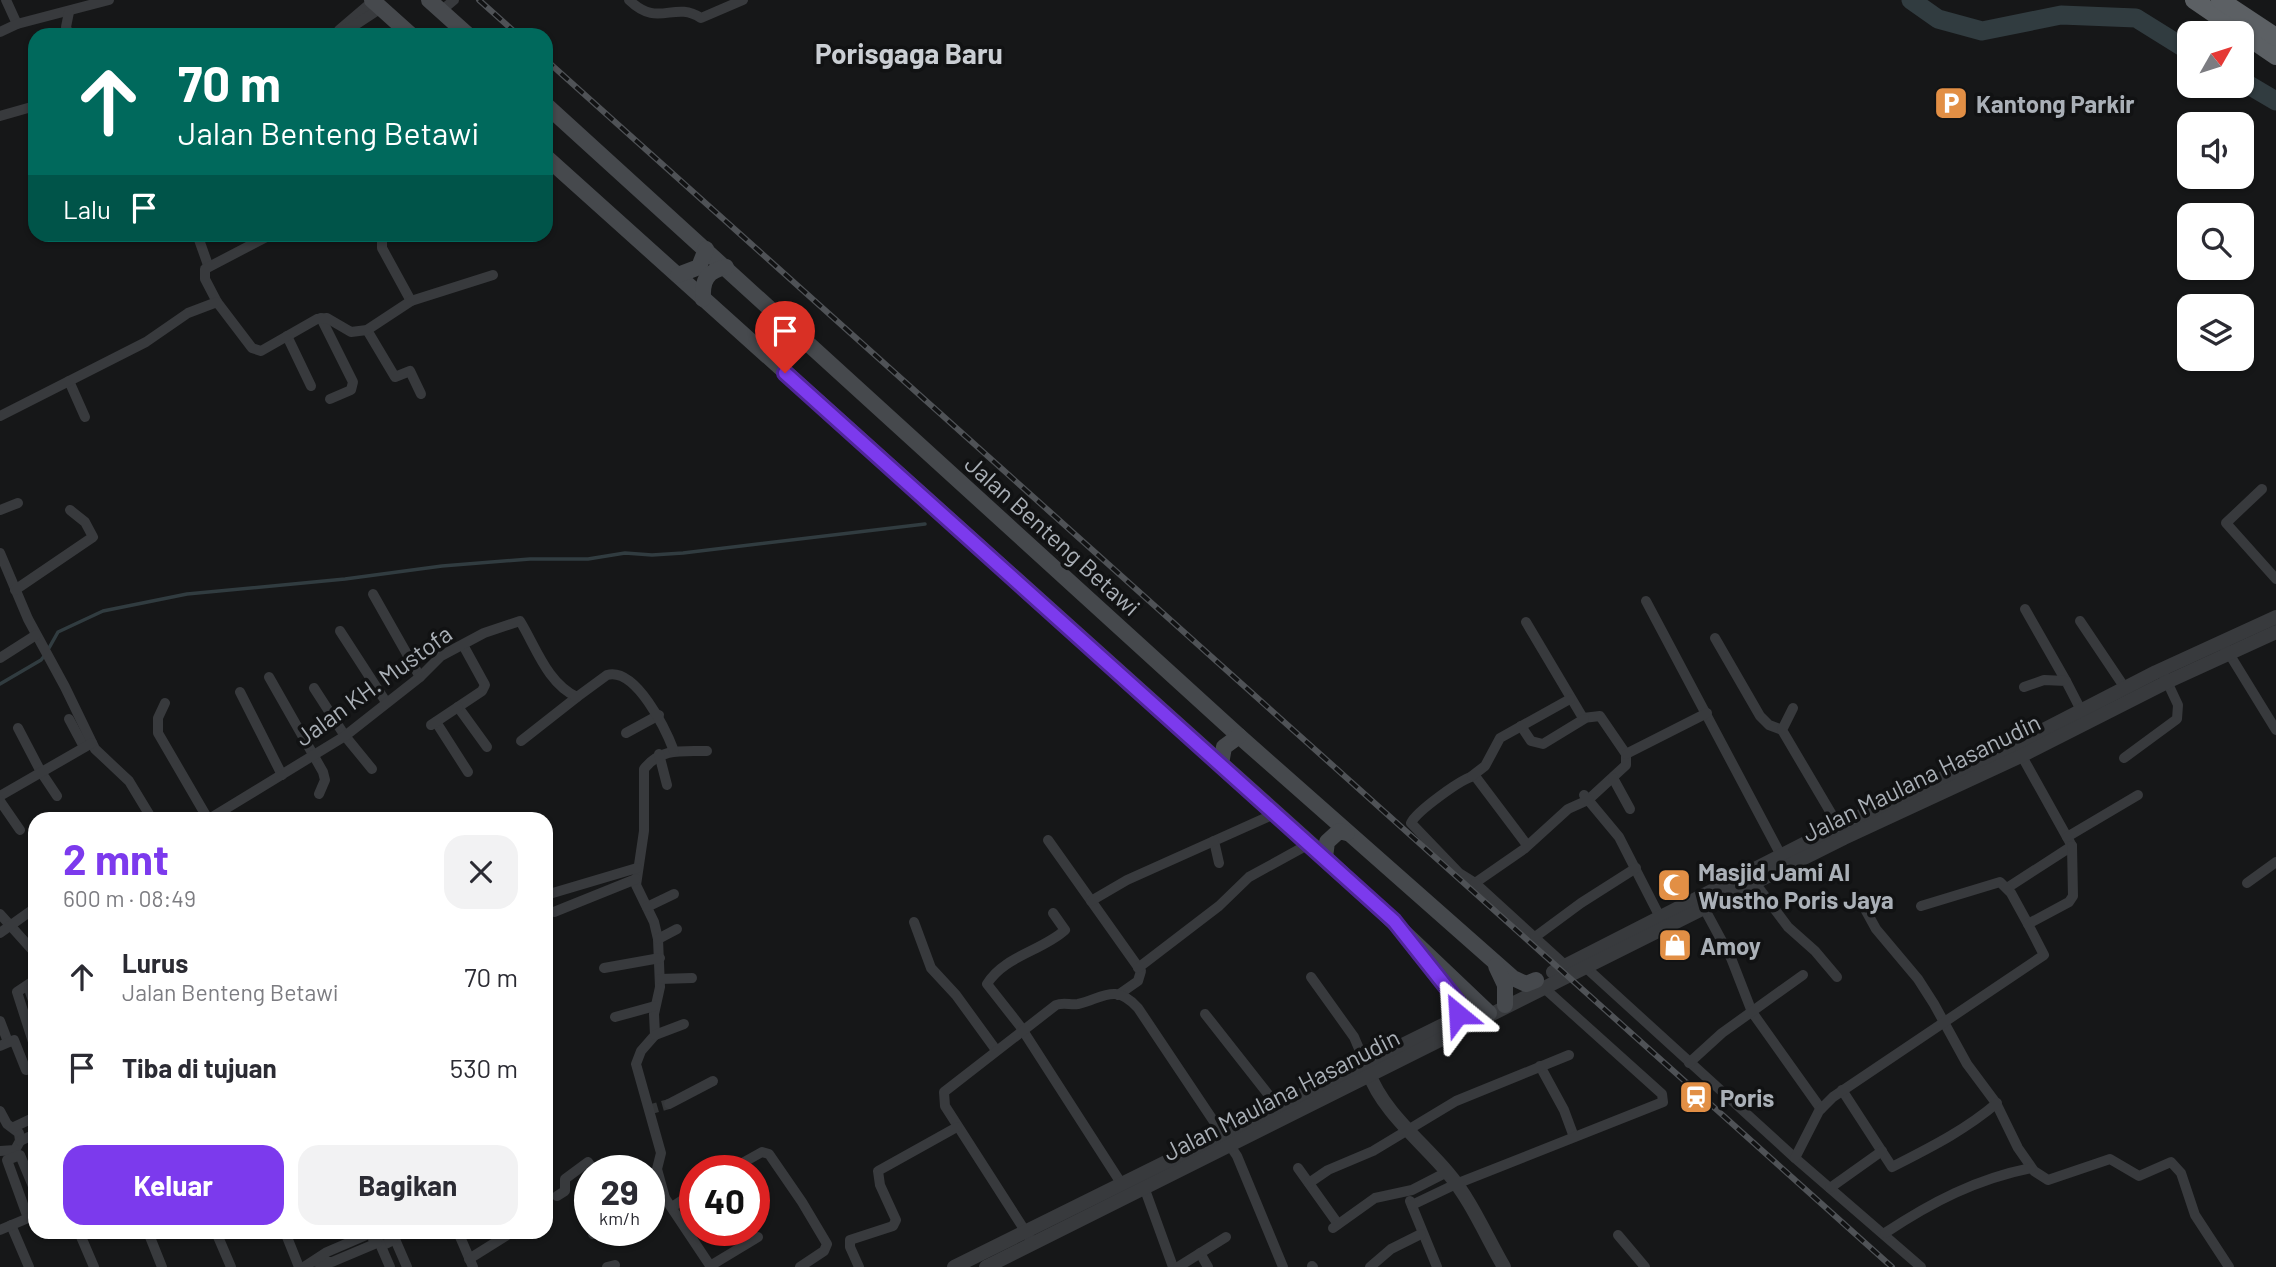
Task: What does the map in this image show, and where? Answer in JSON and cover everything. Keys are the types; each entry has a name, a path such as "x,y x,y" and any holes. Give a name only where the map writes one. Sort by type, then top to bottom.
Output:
{"highway":[{"path":"2194,0 2276,57"},
{"path":"2220,0 2276,37"}],"main road":[{"path":"375,3 403,28"},
{"path":"435,6 460,28"},
{"name":"Jalan Benteng Betawi","path":"553,112 714,261 1347,833 1521,983 1539,983"},
{"path":"553,163 682,274 1273,814 1325,857 1489,1013"},
{"path":"682,274 714,261"},
{"path":"702,294 705,279 714,261"},
{"path":"1220,764 1224,747 1239,736"},
{"path":"1325,857 1327,842 1339,831 1347,833"},
{"path":"1493,961 1505,985 1505,1005"}],"street":[{"path":"6,0 17,24"},
{"path":"0,32 17,24 69,13 109,0"},
{"path":"435,6 454,0"},
{"path":"629,0 651,15 682,9 701,18 743,0"},
{"path":"349,28 375,3"},
{"path":"68,28 69,13"},
{"path":"0,116 28,108"},
{"path":"200,242 208,265"},
{"path":"255,242 208,265 204,272 217,302 257,351 265,350 321,318"},
{"path":"383,242 383,248 411,300"},
{"path":"321,318 348,331 367,330 411,300 493,275"},
{"path":"0,416 146,342 188,313 217,302"},
{"path":"321,318 353,382 351,390 330,399"},
{"path":"367,330 395,377 410,371 421,394"},
{"path":"287,336 312,386"},
{"path":"69,381 85,417"},
{"path":"2262,489 2225,523 2276,579"},
{"path":"0,510 18,503"},
{"path":"15,590 93,538 90,529 70,510"},
{"path":"0,553 2,566 53,663 88,745"},
{"path":"373,594 420,677"},
{"path":"1646,601 1780,854"},
{"path":"2025,609 2082,712"},
{"name":"Jalan Maulana Hasanudin","path":"2082,712 2225,647 2276,617"},
{"name":"Jalan KH. Mustofa","path":"220,812 345,736 420,677 432,663 484,633 520,621 554,680 562,690 576,697"},
{"path":"2080,621 2123,685"},
{"path":"1526,622 1584,719"},
{"path":"340,631 386,702"},
{"name":"Jalan Maulana Hasanudin","path":"2225,647 2276,632"},
{"path":"0,658 36,635"},
{"path":"1715,638 1760,716 1769,725 1782,730 1838,826"},
{"path":"463,645 485,685 433,724 468,772"},
{"path":"2225,647 2276,730"},
{"path":"521,741 603,677 616,674 647,700 659,715 674,751"},
{"path":"2124,758 2176,719 2178,705 2165,676"},
{"name":"Jalan Maulana Hasanudin","path":"954,1267 1026,1232 1144,1187 1220,1135 1368,1071 1505,1005 1539,983 1662,922 1780,854 1838,826 2019,750 2123,685 2165,676"},
{"path":"269,677 325,779 319,794"},
{"path":"2024,687 2044,680 2068,684"},
{"path":"314,688 345,736 372,769"},
{"path":"240,692 282,775"},
{"path":"1570,699 1500,738 1485,766 1472,776 1455,783 1447,794 1415,815 1411,823 1459,873 1475,883 1535,937 1576,964 1922,1267"},
{"path":"165,703 158,718 158,733 204,812"},
{"path":"458,707 486,747"},
{"path":"1782,730 1793,708"},
{"path":"1626,754 1707,713"},
{"path":"626,733 659,715"},
{"path":"1475,883 1527,845 1568,809 1613,778 1626,765 1626,754 1600,716 1584,719 1543,744 1531,741 1521,726"},
{"path":"69,719 88,745 129,780 148,812"},
{"path":"19,728 41,772 57,796"},
{"path":"20,830 0,799 88,745"},
{"path":"2019,750 2069,841 2073,896 2069,902 2028,923"},
{"path":"655,1035 655,1006 660,979 658,939 637,874 644,831 644,769 659,754 707,751"},
{"path":"659,754 667,785"},
{"path":"1472,776 1482,782 1527,845"},
{"path":"1613,778 1630,810"},
{"path":"2007,888 2069,841 2138,795"},
{"path":"1586,798 1619,837 1662,922"},
{"path":"1091,901 1127,880 1273,814"},
{"path":"1048,840 1141,974 1138,981 1118,995"},
{"path":"1214,841 1219,863"},
{"path":"1138,968 1219,906 1249,877 1309,844"},
{"name":"Jalan Maulana Hasanudin","path":"1662,922 1704,908 1755,883 1780,854"},
{"path":"2247,883 2276,862"},
{"path":"1535,937 1581,903 1636,868"},
{"path":"553,892 637,874"},
{"path":"554,912 637,874"},
{"path":"1795,1158 1821,1109 1842,1090 2043,955 2007,888 1995,882 1921,906"},
{"path":"1755,883 1788,927 1815,951 1837,977"},
{"path":"647,907 674,894"},
{"path":"1704,908 1731,958 1752,1012 1821,1109"},
{"path":"1865,909 1876,929 1918,979 1967,1064 1997,1103 2018,1148 2031,1168 2048,1180 2110,1158 2139,1176 2171,1162 2182,1173 2195,1215 2229,1267"},
{"path":"0,933 28,913"},
{"path":"1054,913 1065,930 1055,939 1023,952 987,983 1023,1032 1119,1180"},
{"path":"0,914 28,945"},
{"name":"Jalan Maulana Hasanudin","path":"1099,1202 1119,1180 1368,1071 1451,1021 1460,1009 1451,993 1394,921"},
{"path":"914,922 931,968 956,995 996,1050"},
{"path":"658,939 677,929"},
{"path":"604,968 660,958"},
{"path":"1689,1063 1803,975"},
{"path":"1311,976 1354,1037 1368,1071 1407,1129 1452,1178 1504,1267"},
{"path":"660,979 691,978"},
{"path":"1298,1168 1336,1226 1375,1198 1452,1178 1574,1137 1661,1103 1664,1096 1539,983"},
{"path":"28,987 17,992 28,1026"},
{"path":"1026,1232 957,1127 945,1106 944,1092 1059,1003 1076,1004 1097,995 1118,995 1125,996 1138,1007 1167,1048 1220,1135 1237,1156 1283,1267"},
{"path":"615,1017 655,1006"},
{"path":"1205,1014 1279,1108"},
{"path":"0,1021 4,1044 16,1042 26,1070"},
{"path":"661,1155 636,1065 641,1051 655,1035 684,1024"},
{"path":"1309,1184 1328,1170 1373,1151 1468,1096 1569,1055"},
{"path":"1540,1066 1564,1110 1574,1137"},
{"path":"669,1104 713,1080"},
{"path":"1842,1090 1892,1167 1926,1148 1939,1146 1997,1103"},
{"path":"0,1111 7,1126 20,1141"},
{"path":"7,1126 28,1118"},
{"path":"859,1267 850,1247 852,1238 896,1223 892,1206 880,1185 878,1171 957,1127"},
{"path":"0,1152 15,1150 20,1141 28,1137"},
{"path":"1830,1188 1882,1151"},
{"path":"28,1174 20,1155 7,1160 28,1207"},
{"path":"770,1156 827,1244 824,1251 800,1267"},
{"path":"1885,1233 1927,1206 1964,1187 2031,1168"},
{"path":"557,1196 565,1191 565,1179 574,1171"},
{"path":"1412,1205 1452,1178"},
{"path":"1144,1187 1176,1267 1226,1237"},
{"path":"1407,1191 1437,1267"},
{"path":"665,1196 711,1266 743,1246"},
{"path":"665,1203 679,1198"},
{"path":"0,1230 28,1218"},
{"path":"11,1225 29,1267"},
{"name":"Jalan Maulana Hasanudin","path":"986,1267 1026,1232"},
{"path":"1370,1267 1391,1249 1422,1234"},
{"path":"1618,1235 1645,1267"},
{"path":"82,1239 94,1267"},
{"path":"151,1239 162,1267"},
{"path":"219,1239 231,1267"},
{"path":"288,1239 301,1267 316,1262 332,1262 373,1239"},
{"path":"376,1239 390,1267"},
{"path":"396,1239 407,1267"},
{"path":"461,1239 471,1263 503,1239"},
{"path":"1200,1253 1208,1267"}],"waterway":[{"path":"1911,0 1938,19 1982,31 2061,15 2136,18 2177,44"},
{"path":"2254,88 2276,101"},
{"path":"49,648 58,632 103,611 187,594 345,579 442,566 530,559 588,559 625,553 683,553 925,524"},
{"path":"0,684 45,655"}],"tunnel":[{"path":"648,1110 669,1104"}],"railway":[{"path":"479,0 510,28"},
{"path":"553,66 1892,1267"}],"place":[{"name":"Kantong Parkir","path":"1951,103"},
{"name":"Masjid Jami Al Wustho Poris Jaya","path":"1674,885"},
{"name":"Amoy","path":"1675,945"},
{"name":"Poris","path":"1696,1097"}],"district":[{"name":"Porisgaga Baru","path":"909,53"}],"route":[{"path":"785,373 1394,921 1422,960 1458,1002 1458,1014"}]}
